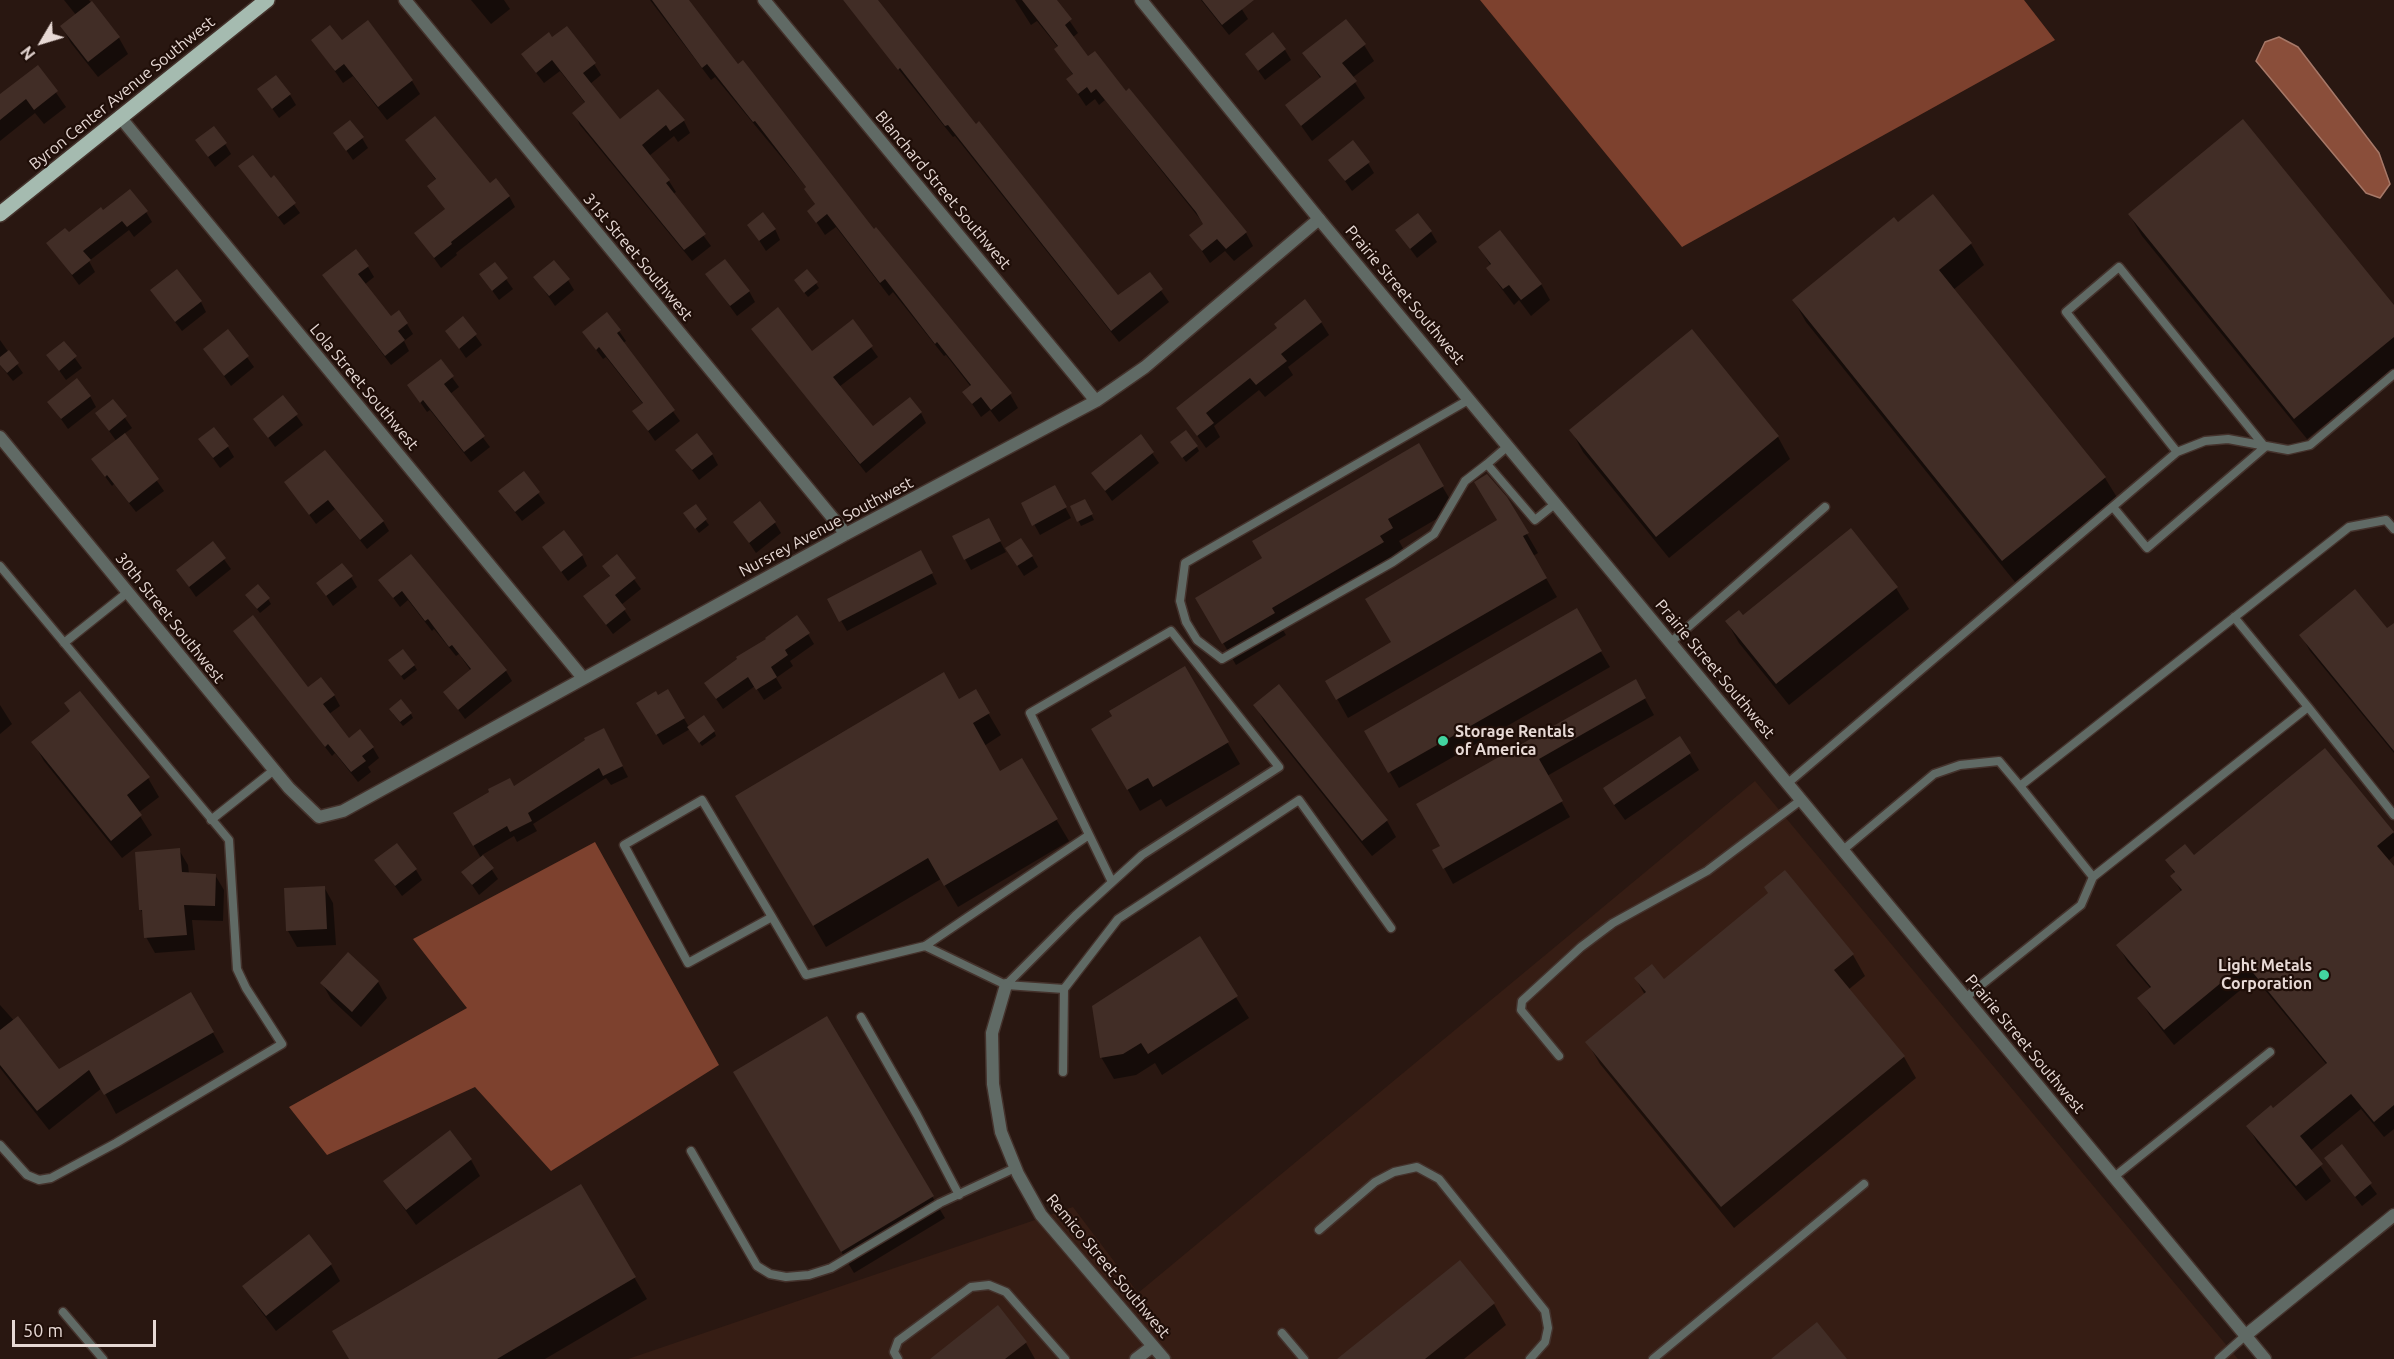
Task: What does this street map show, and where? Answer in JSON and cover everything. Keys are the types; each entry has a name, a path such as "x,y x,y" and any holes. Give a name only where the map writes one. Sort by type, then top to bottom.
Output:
{"main road":[{"name":"Byron Center Avenue Southwest","path":"0,214 267,0"}],"street":[{"name":"31st Street Southwest","path":"405,0 846,534"},
{"name":"Blanchard Street Southwest","path":"764,0 1096,401"},
{"name":"Prairie Street Southwest","path":"1141,0 1319,219 2265,1359"},
{"name":"Lola Street Southwest","path":"120,117 583,678"},
{"name":"Nursrey Avenue Southwest","path":"319,817 343,811 846,534 1096,401 1145,367 1319,219"},
{"name":"30th Street Southwest","path":"0,437 289,788 319,817"},
{"name":"Remico Street Southwest","path":"1006,985 992,1033 993,1084 1001,1132 1015,1168 1041,1215 1164,1359"},
{"path":"2246,1335 2394,1215"},
{"path":"1136,1359 1153,1346"}],"lane":[{"path":"2177,452 2066,312 2119,267 2265,447"},
{"path":"1788,783 2177,452 2205,441 2228,439 2288,450 2310,445 2394,374"},
{"path":"1470,399 1185,562 1180,601 1186,622 1197,640 1222,659 1393,562 1434,534 1465,481 1508,446"},
{"path":"2113,507 2147,548 2265,447"},
{"path":"1487,464 1535,520 1556,503"},
{"path":"1671,642 1825,507"},
{"path":"2020,786 2349,527 2386,520 2394,529"},
{"path":"0,566 229,840 237,969 246,988 282,1044 116,1143 51,1178 39,1180 27,1175 0,1145"},
{"path":"64,643 128,592"},
{"path":"2234,617 2394,815"},
{"path":"1112,882 1030,712 1186,622"},
{"path":"1006,985 1075,916 1142,855 1279,767 1171,631"},
{"path":"1965,998 2080,904 2093,877 2308,707"},
{"path":"1844,850 1934,774 1960,765 1998,761 2093,877"},
{"path":"211,820 274,770"},
{"path":"772,917 688,963 624,845 702,800 772,917 806,975 925,946 1089,835"},
{"path":"1064,1072 1064,988 1118,919 1299,800 1391,928"},
{"path":"1559,1056 1521,1010 1522,1001 1581,946 1613,923 1707,871 1802,800"},
{"path":"925,946 1006,985 1064,988"},
{"path":"861,1017 959,1195"},
{"path":"2114,1177 2270,1052"},
{"path":"691,1151 757,1266 770,1274 786,1277 809,1275 831,1268 959,1195 1015,1168"},
{"path":"1319,1230 1375,1182 1394,1172 1417,1167 1439,1179 1545,1311 1548,1328 1545,1342 1530,1359"},
{"path":"1653,1359 1864,1184"},
{"path":"898,1359 894,1352 898,1341 971,1287 988,1285 1006,1292 1065,1359"},
{"path":"63,1312 103,1359"},
{"path":"1282,1334 1304,1359"},
{"path":"2219,1359 2246,1335"}],"shaded area":[{"path":"1480,0 2024,0 2055,40 1682,247"},
{"path":"2279,37 2298,47 2379,153 2390,184 2380,198 2366,193 2256,61 2265,42"},
{"path":"1755,781 2238,1359 628,1359 1073,1207 1138,1293"},
{"path":"595,842 719,1065 551,1171 475,1087 327,1155 289,1107 467,1008 413,939"}],"building":[{"path":"652,0 689,0 738,64 743,60 874,229 876,227 1012,393 991,410 981,397 972,404 962,392 971,385 937,342 935,344 885,279 880,283 827,214 816,223 807,211 815,204 804,189 806,187 707,64 702,68"},
{"path":"843,0 878,0 976,124 979,121 1118,295 1150,272 1163,289 1111,331 948,125 945,126"},
{"path":"1022,0 1057,0 1072,19 1065,25 1088,56 1095,51 1126,91 1129,88 1247,232 1226,249 1217,239 1202,251 1189,235 1203,224 1196,212 1096,89 1091,93 1087,87 1078,94 1066,79 1073,74 1054,49 1058,46"},
{"path":"1202,0 1254,0 1222,25"},
{"path":"92,1 120,37 88,62 60,26"},
{"path":"1346,19 1366,44 1342,63 1357,81 1301,126 1285,105 1321,77 1302,53"},
{"path":"368,20 413,80 378,107 344,64 335,71 311,40 330,25 342,40"},
{"path":"567,26 596,63 583,73 620,119 658,89 685,120 670,131 666,125 642,145 670,180 666,183 706,234 684,250 572,113 585,102 552,60 536,73 521,54 549,32 552,37"},
{"path":"1273,32 1286,49 1258,71 1245,54"},
{"path":"38,65 58,91 34,110 26,99 0,120 0,94"},
{"path":"276,75 291,94 272,109 257,89"},
{"path":"435,116 490,183 496,178 510,196 434,258 414,233 445,209 427,186 436,179 405,140"},
{"path":"2243,119 2394,305 2394,337 2294,419 2128,214"},
{"path":"350,120 364,137 346,151 333,133"},
{"path":"214,126 227,143 208,157 195,140"},
{"path":"1353,140 1370,162 1345,181 1328,160"},
{"path":"253,155 271,178 274,175 296,203 278,217 238,166"},
{"path":"130,189 148,211 127,227 122,221 83,251 91,260 72,275 46,243 65,228 69,232 101,207 103,210"},
{"path":"1933,194 1972,243 1939,270 2106,477 2002,561 1792,300 1894,217 1898,222"},
{"path":"763,212 776,229 759,241 747,225"},
{"path":"1418,213 1432,231 1410,249 1395,230"},
{"path":"1500,230 1542,284 1521,300 1509,285 1503,289 1486,268 1491,264 1478,247"},
{"path":"356,249 369,266 358,274 391,316 399,310 408,323 398,331 405,340 385,356 322,275"},
{"path":"725,259 750,291 730,306 705,274"},
{"path":"554,260 570,279 549,296 533,277"},
{"path":"495,262 508,278 492,291 479,274"},
{"path":"177,269 202,301 175,322 150,290"},
{"path":"807,269 818,282 804,293 794,280"},
{"path":"1305,299 1322,322 1281,354 1287,361 1256,385 1250,378 1206,413 1214,423 1197,436 1176,408 1277,328 1274,324"},
{"path":"778,307 812,351 853,319 873,346 833,377 873,426 910,397 922,412 860,464 751,329"},
{"path":"607,312 621,330 617,333 675,410 648,431 632,411 643,403 599,347 596,350 582,332"},
{"path":"463,316 477,334 459,349 445,331"},
{"path":"228,329 249,356 224,376 203,349"},
{"path":"1692,329 1779,436 1656,537 1569,430"},
{"path":"64,341 77,356 59,371 46,355"},
{"path":"9,350 19,363 7,373 0,365 0,357"},
{"path":"441,359 454,376 444,384 485,436 464,452 423,400 420,403 407,385"},
{"path":"77,378 91,396 61,419 47,402"},
{"path":"283,395 298,414 268,438 253,419"},
{"path":"113,399 127,416 109,431 95,413"},
{"path":"214,427 229,446 213,458 198,439"},
{"path":"1186,430 1198,446 1182,458 1170,442"},
{"path":"125,433 159,479 129,503 91,459"},
{"path":"697,433 713,454 692,470 675,450"},
{"path":"1141,434 1154,452 1105,491 1091,473"},
{"path":"1419,443 1444,486 1388,519 1393,528 1380,536 1384,542 1272,608 1275,613 1222,644 1195,598 1262,558 1252,541"},
{"path":"325,450 384,521 360,540 328,500 309,515 284,482"},
{"path":"524,471 540,492 515,512 498,491"},
{"path":"1487,474 1507,497 1529,533 1523,536 1547,578 1336,700 1325,681 1391,642 1365,599 1497,520 1474,482"},
{"path":"1055,485 1067,507 1032,526 1021,503"},
{"path":"1085,499 1093,514 1077,522 1070,506"},
{"path":"760,501 776,522 749,543 733,522"},
{"path":"696,504 707,519 695,529 683,513"},
{"path":"989,518 1001,541 964,560 952,536"},
{"path":"1851,528 1898,587 1776,684 1725,621 1739,610 1743,615"},
{"path":"564,530 583,555 561,572 542,547"},
{"path":"1021,538 1033,556 1017,566 1005,548"},
{"path":"213,541 226,558 189,587 176,570"},
{"path":"921,550 933,573 839,622 827,599"},
{"path":"411,554 507,670 458,710 443,692 471,669 452,645 449,647 428,619 425,621 402,591 393,598 378,580"},
{"path":"617,554 636,578 615,595 626,609 606,625 583,596 610,576 602,566"},
{"path":"342,563 353,576 326,596 316,583"},
{"path":"258,584 270,598 257,609 245,595"},
{"path":"2355,589 2387,628 2394,623 2394,751 2299,635"},
{"path":"1577,608 1602,651 1388,773 1364,731"},
{"path":"253,615 308,687 321,677 335,695 323,704 349,738 360,729 374,747 362,756 366,761 351,772 328,744 325,747 233,631"},
{"path":"797,615 810,633 785,650 788,655 771,667 777,677 756,690 748,677 716,699 704,683 737,659 736,657 766,639"},
{"path":"403,649 415,665 401,676 388,660"},
{"path":"1185,666 1229,742 1153,787 1148,778 1127,790 1091,729 1112,716 1109,711"},
{"path":"944,672 959,699 976,689 990,713 973,723 1000,771 1022,758 1058,819 944,886 928,858 813,926 735,796"},
{"path":"1636,679 1646,698 1539,759 1563,801 1443,869 1432,850 1440,846 1416,804"},
{"path":"1279,684 1388,820 1362,841 1253,705"},
{"path":"668,689 685,718 656,735 636,703 656,691 658,695"},
{"path":"80,691 150,777 127,795 142,815 111,841 31,742 70,711 64,703"},
{"path":"401,699 412,713 400,722 389,709"},
{"path":"704,715 715,731 699,743 687,727"},
{"path":"604,728 623,766 603,776 599,768 528,813 532,821 510,832 507,826 473,846 453,813 489,792 488,789 510,778 514,786 585,740 584,738"},
{"path":"1680,736 1691,753 1614,805 1603,788"},
{"name":"Light Metals Corporation","path":"2325,748 2394,832 2377,846 2394,866 2394,1105 2374,1122 2351,1094 2300,1136 2323,1164 2296,1186 2246,1126 2271,1105 2273,1108 2327,1063 2245,963 2164,1030 2137,998 2151,987 2116,945 2182,890 2170,876 2175,872 2165,860 2185,844 2194,855"},
{"path":"397,843 417,869 395,886 374,860"},
{"path":"180,848 182,872 216,874 215,906 184,905 187,935 144,938 142,910 139,910 135,852"},
{"path":"483,855 494,868 472,885 461,872"},
{"path":"1785,870 1854,954 1834,970 1905,1056 1721,1207 1585,1042 1646,992 1634,978 1652,964 1664,979 1768,893 1764,887"},
{"path":"325,886 327,929 286,931 284,888"},
{"path":"1200,936 1238,996 1148,1054 1141,1043 1123,1054 1100,1058 1092,1006"},
{"path":"348,952 379,981 352,1012 320,983"},
{"path":"191,992 214,1032 104,1095 89,1070 37,1111 0,1065 0,1030 18,1016 59,1069"},
{"path":"827,1016 934,1196 841,1252 733,1072"},
{"path":"450,1130 472,1159 406,1210 383,1181"},
{"path":"2342,1144 2372,1183 2355,1197 2324,1158"},
{"path":"581,1184 636,1277 497,1359 349,1359 332,1331"},
{"path":"309,1234 332,1264 266,1316 242,1286"},
{"path":"1460,1260 1495,1303 1425,1359 1337,1359"},
{"path":"998,1305 1027,1342 1005,1359 930,1359"},
{"path":"1817,1322 1847,1359 1771,1359"}],"place":[{"name":"Storage Rentals of America","path":"1443,741"},
{"name":"Light Metals Corporation","path":"2324,975"}]}
